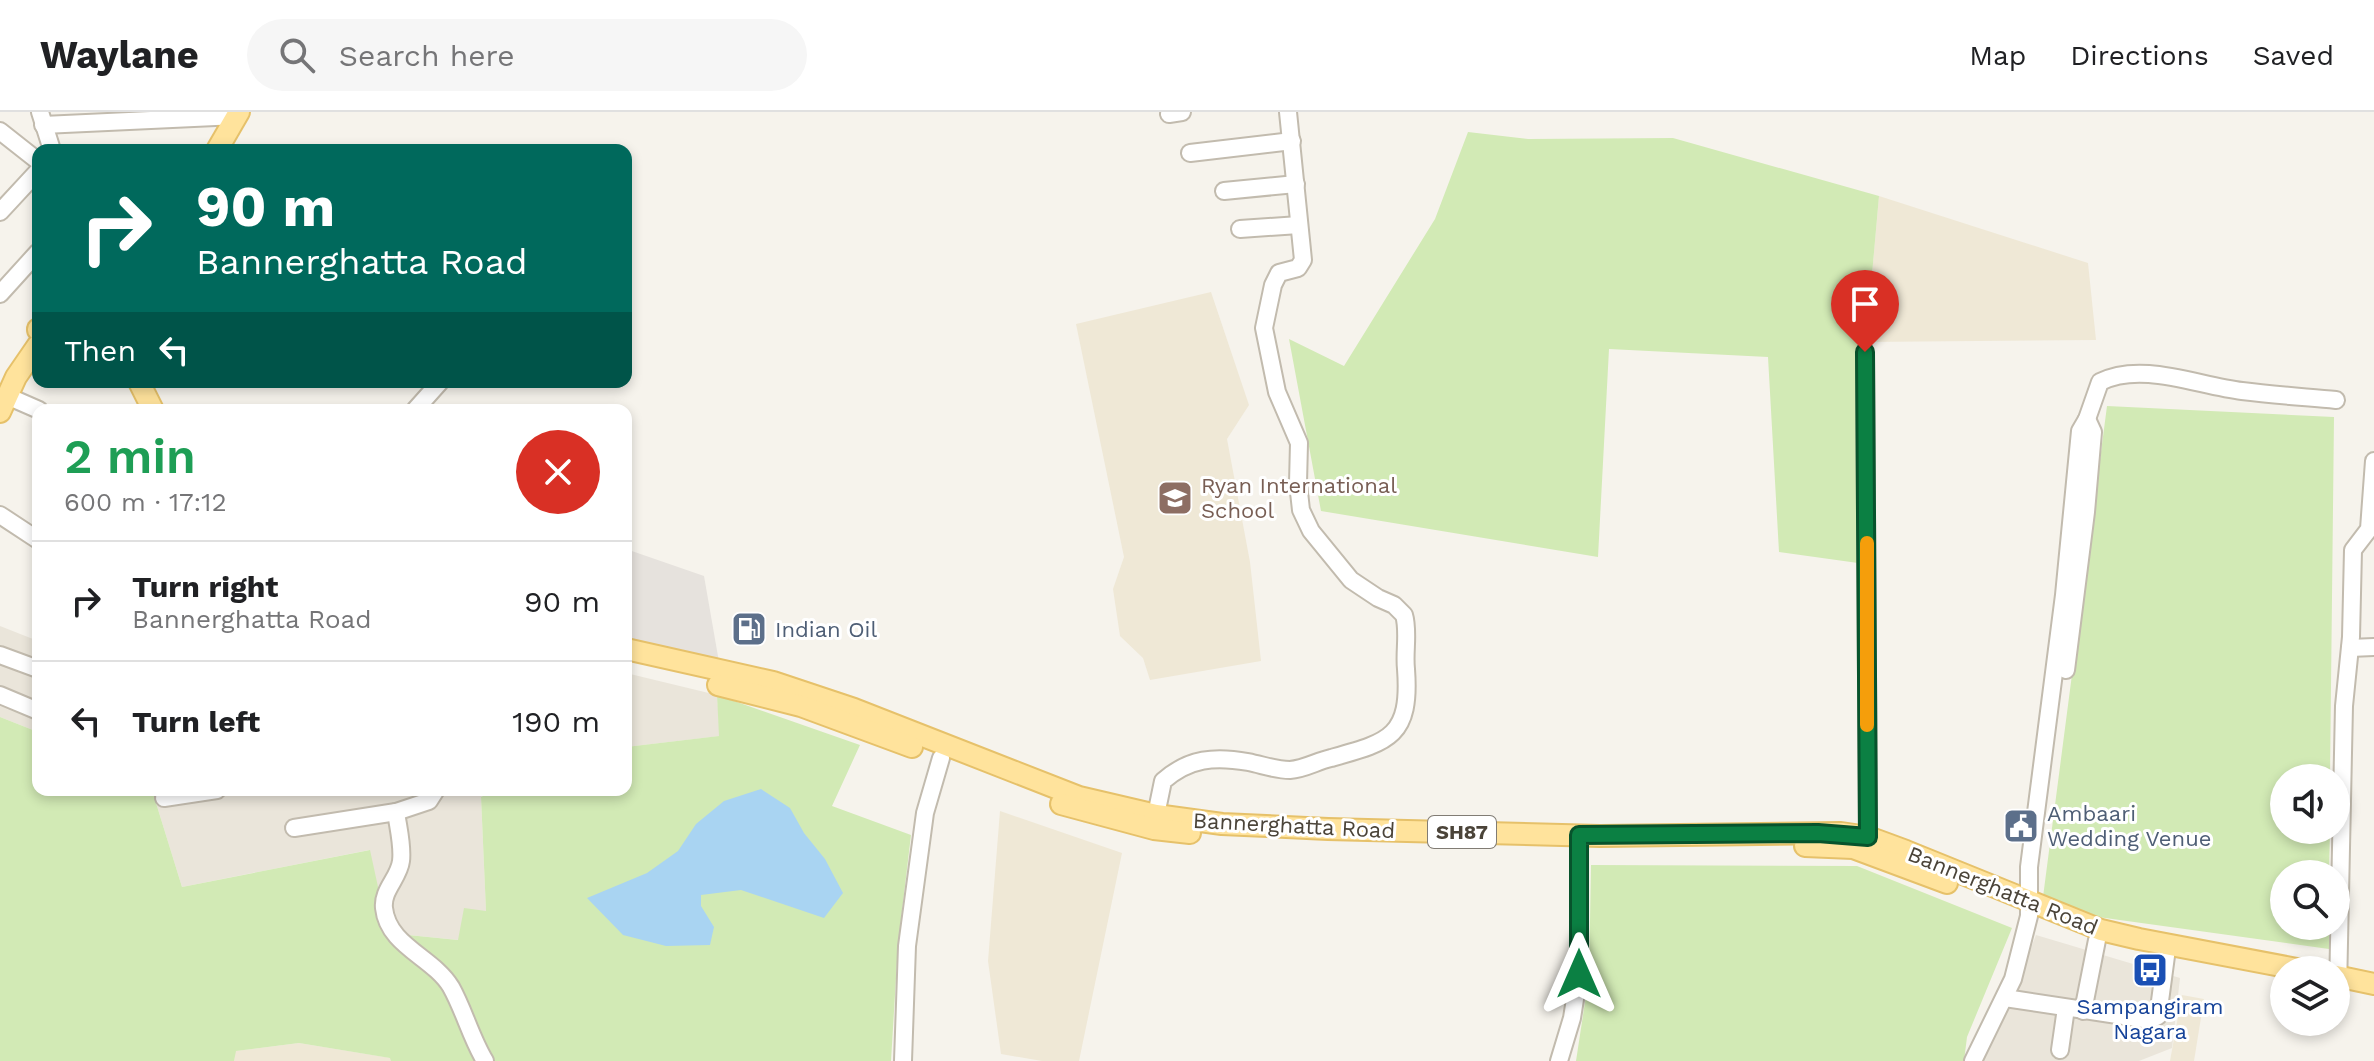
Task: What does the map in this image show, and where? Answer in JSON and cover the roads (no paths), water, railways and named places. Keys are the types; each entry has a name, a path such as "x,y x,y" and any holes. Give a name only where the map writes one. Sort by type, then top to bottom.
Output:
{"main road":[{"path":"220,144 238,114"},
{"path":"2,399 10,368 32,337"},
{"path":"2,399 32,354"},
{"name":"Bannerghatta Road","path":"632,657 773,682 854,709 1079,797 1156,815 1222,824 1579,841 1818,833 1868,837 2097,940 2270,966"},
{"name":"Bannerghatta Road","path":"632,657 801,706 1067,807 1154,829 1224,837 1853,848 2030,910 2161,951 2270,977"},
{"path":"2350,983 2374,984"},
{"path":"2350,988 2374,997"}],"street":[{"path":"1156,815 1163,781 1190,762 1217,759 1250,762 1276,769 1299,769 1374,746 1393,733 1404,714 1407,686 1404,615 1394,605 1351,580 1311,531 1301,510 1299,443 1277,392 1264,328 1277,276 1302,264 1288,112"},
{"path":"50,144 42,118 238,114"},
{"path":"0,131 32,156"},
{"path":"1190,153 1292,141"},
{"path":"0,212 32,177"},
{"path":"1224,191 1296,184"},
{"path":"1240,229 1299,225"},
{"path":"0,294 32,259"},
{"path":"1865,352 1868,837"},
{"path":"1973,1061 2013,979 2030,910 2031,876 2036,867 2074,619 2093,432 2087,419 2100,382 2112,376 2150,374 2239,391 2336,400"},
{"path":"420,404 435,388"},
{"path":"2,399 32,408"},
{"path":"2338,956 2342,883 2344,706 2350,648 2353,550 2358,541 2370,534 2374,461"},
{"path":"0,515 32,536"},
{"path":"2350,648 2374,647"},
{"path":"0,655 32,667"},
{"path":"0,695 32,708"},
{"path":"903,1061 907,946 925,813 941,758"},
{"path":"164,798 177,796"},
{"path":"294,828 396,812 429,801 432,796"},
{"path":"396,812 401,861 385,894 386,917 392,931 438,971 451,987 485,1061"},
{"path":"1559,1061 1572,1018 1579,974 1579,841"},
{"path":"2060,1050 2097,940"},
{"path":"2005,998 2155,1019 2158,1016 2161,951"}],"water":[{"path":"761,789 790,808 804,833 825,859 843,893 824,918 741,890 701,895 701,906 714,927 710,945 666,946 623,935 587,898 647,873 678,851 696,824 724,801"}],"place":[{"name":"Ryan International School","path":"1175,498"},
{"name":"Indian Oil","path":"749,629"},
{"name":"Ambaari Wedding Venue","path":"2021,826"},
{"name":"Sampangiram Nagara","path":"2150,970"}]}
